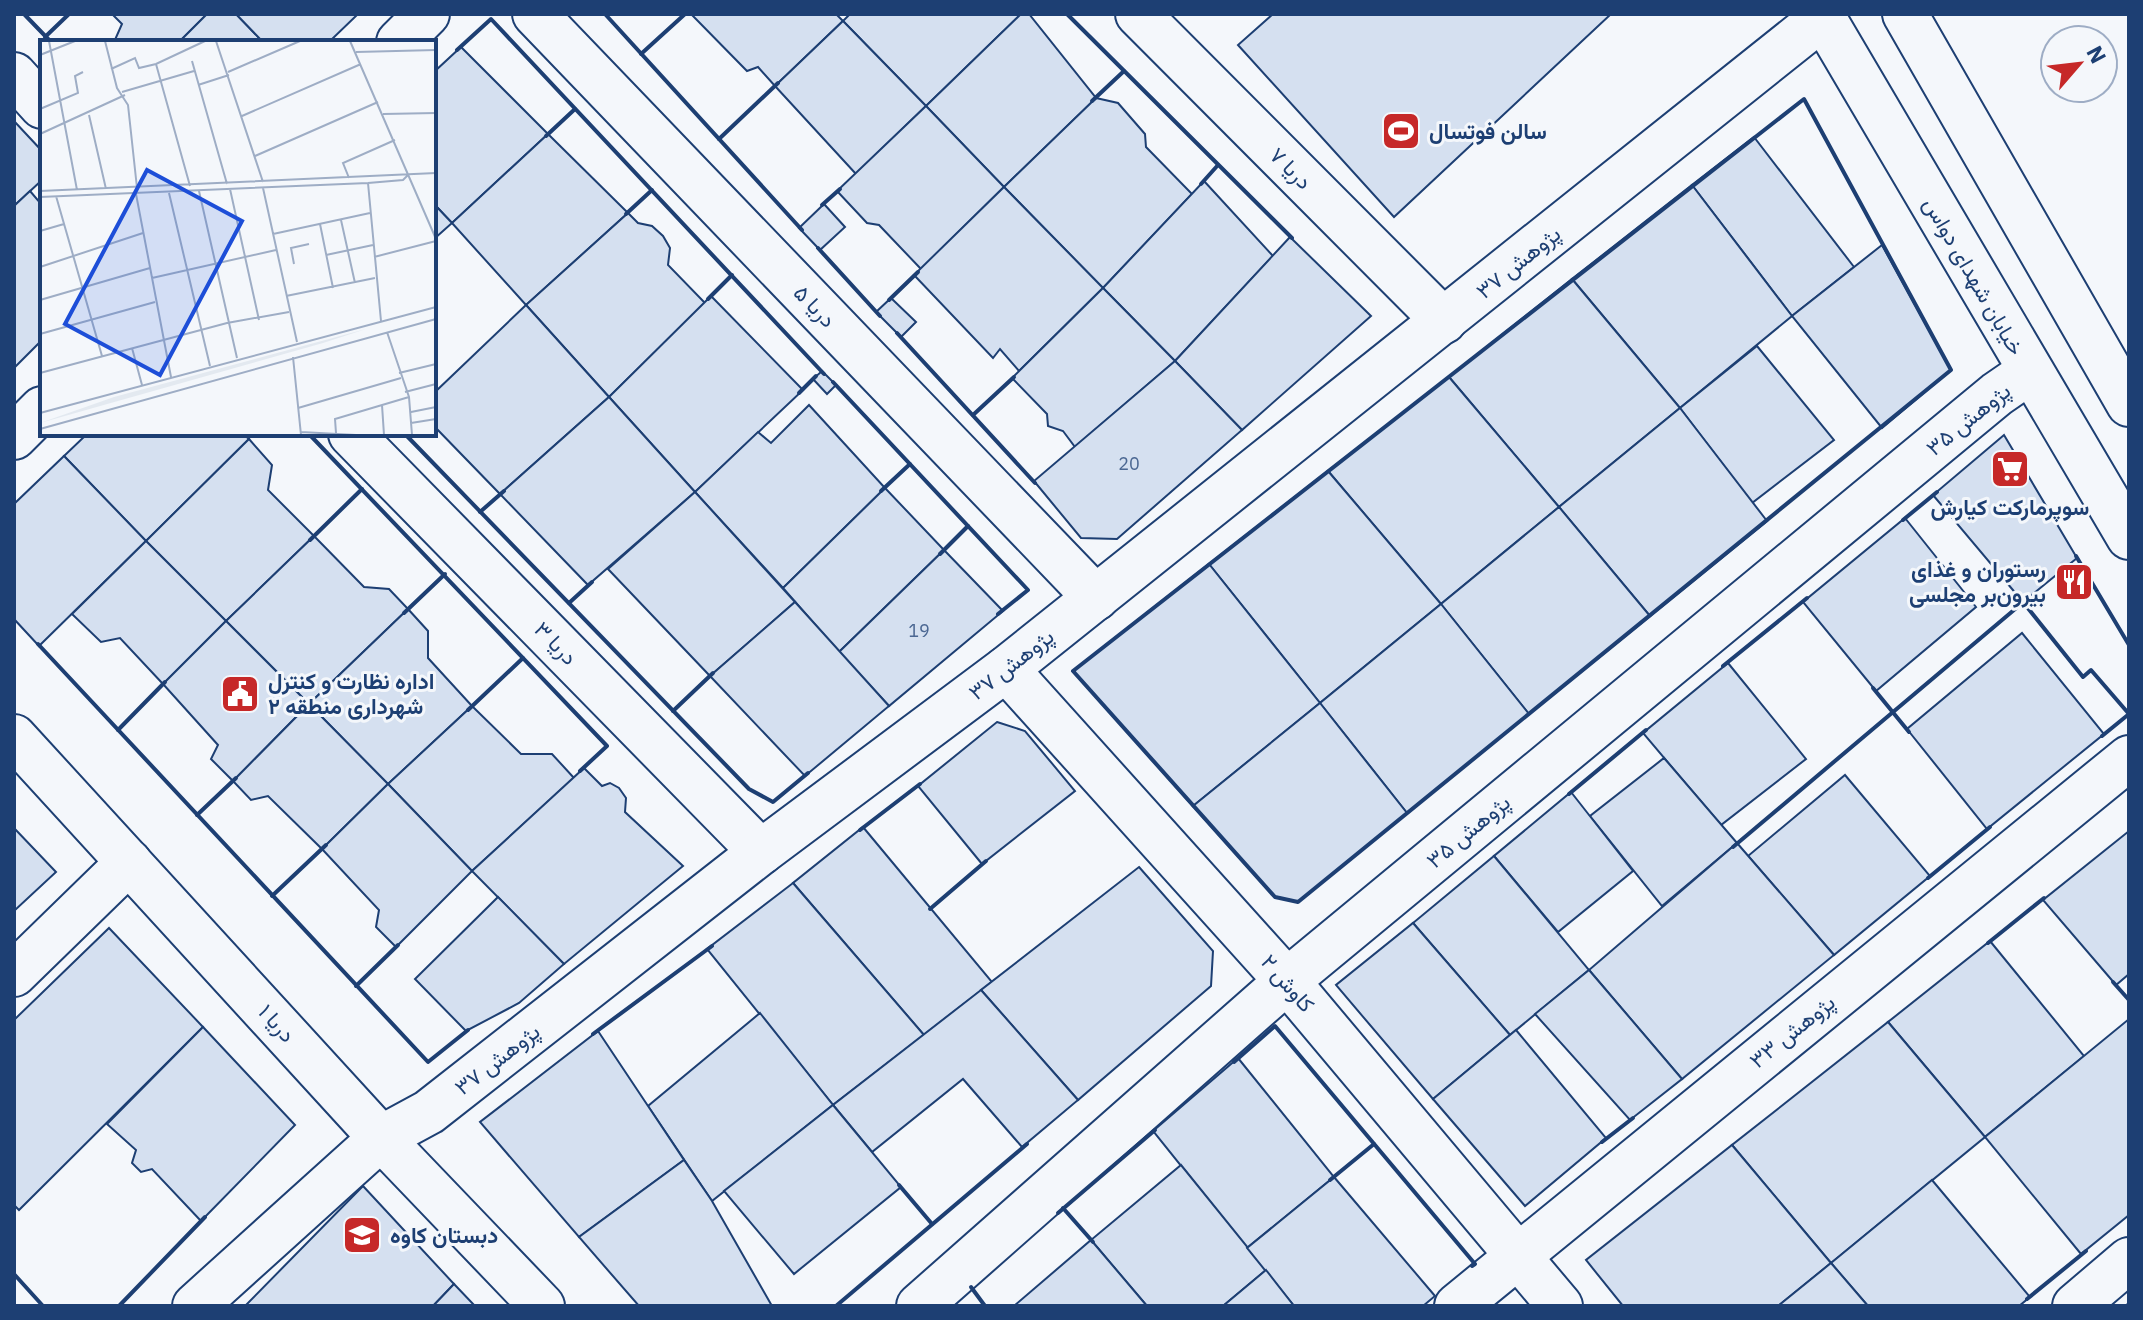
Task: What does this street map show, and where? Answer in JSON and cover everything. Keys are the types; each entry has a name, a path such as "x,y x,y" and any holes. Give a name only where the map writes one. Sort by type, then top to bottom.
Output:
{"street":[{"path":"401,40 427,14"},
{"name":"دریا ۵","path":"535,14 1096,598"},
{"name":"دریا ۷","path":"1138,14 1444,321"},
{"path":"1905,14 2129,404"},
{"name":"پژوهش ۳۷","path":"195,1306 381,1138 429,1112 761,852 1006,669 1822,15"},
{"name":"خیابان شهدای دواس","path":"1822,15 2029,372 2129,537"},
{"path":"14,75 40,104"},
{"name":"پژوهش ۳۵","path":"919,1306 1287,981 1985,404 2029,372"},
{"path":"14,437 40,411"},
{"name":"دریا ۳","path":"353,436 761,852"},
{"name":"کاوش ۲","path":"1006,669 1287,981 1560,1306"},
{"name":"دریا ۱","path":"14,737 381,1138 542,1306"},
{"name":"پژوهش ۳۳","path":"1457,1306 2129,758"},
{"path":"14,974 129,862"},
{"path":"2075,1306 2129,1260"}],"building":[{"path":"112,14 207,14 181,40 115,40 122,24"},
{"path":"207,14 236,14 261,40 181,40"},
{"path":"236,14 358,14 331,40 261,40"},
{"path":"691,14 836,14 843,21 775,86 758,67 747,71"},
{"path":"850,14 1021,14 926,106 843,21"},
{"path":"1021,14 1029,14 1096,98 1004,187 926,106"},
{"name":"سالن فوتسال","path":"1273,14 1611,14 1394,217 1238,45"},
{"path":"843,21 926,106 856,174 775,86"},
{"path":"461,47 548,134 452,223 436,206 436,70"},
{"path":"1096,98 1118,103 1145,134 1146,147 1192,194 1103,288 1004,187"},
{"path":"926,106 1004,187 921,269 879,225 867,223 837,191"},
{"path":"14,121 40,149 40,182 14,206"},
{"path":"548,134 628,213 526,305 452,223"},
{"path":"1754,137 1854,267 1792,316 1692,185"},
{"path":"1204,181 1273,256 1175,361 1103,288"},
{"path":"1692,185 1792,316 1680,408 1572,279"},
{"path":"1004,187 1103,288 1019,371 1000,349 993,358 914,275"},
{"path":"30,191 40,203 40,342 14,368 14,206"},
{"path":"824,204 845,227 820,250 799,228"},
{"path":"436,206 452,223 436,237"},
{"path":"628,213 638,223 652,226 663,236 670,248 668,265 705,303 609,397 526,305"},
{"path":"1290,237 1371,316 1242,430 1175,361"},
{"path":"1882,245 1951,370 1882,428 1792,316"},
{"path":"1572,279 1680,408 1559,507 1449,377"},
{"path":"1103,288 1175,361 1075,447 1063,431 1048,426 1047,414 1012,378"},
{"path":"711,296 803,390 695,492 609,397"},
{"path":"891,298 916,322 901,337 876,312"},
{"path":"526,305 609,397 500,494 436,428 436,391"},
{"path":"1757,346 1834,440 1752,503 1680,408"},
{"path":"1175,361 1242,430 1117,539 1081,538 1034,481"},
{"path":"822,371 836,385 827,394 813,379"},
{"path":"1449,377 1559,507 1441,604 1328,471"},
{"path":"609,397 695,492 588,585 500,494"},
{"path":"809,405 885,488 783,588 695,492 758,432 771,443"},
{"path":"1680,408 1767,521 1650,616 1559,507"},
{"path":"2004,435 2077,558 2023,602 1933,495"},
{"path":"85,436 245,436 249,439 146,541 64,456"},
{"path":"249,439 272,465 268,490 314,536 226,621 146,541"},
{"path":"64,456 146,541 39,646 14,619 14,504"},
{"path":"1328,471 1441,604 1320,703 1209,564"},
{"path":"885,488 944,550 839,652 783,588"},
{"path":"695,492 795,602 710,676 608,569"},
{"path":"1559,507 1650,616 1529,714 1441,604"},
{"path":"1905,518 1976,607 1876,691 1803,602"},
{"path":"314,536 364,587 389,589 408,609 309,704 226,621"},
{"path":"146,541 226,621 163,684 120,638 101,642 72,614"},
{"path":"944,550 1003,611 889,706 839,652"},
{"path":"1209,564 1320,703 1193,806 1073,671"},
{"path":"795,602 889,706 805,776 710,676"},
{"path":"1441,604 1529,714 1407,813 1320,703"},
{"path":"408,609 428,631 428,658 472,706 388,784 309,704"},
{"path":"226,621 309,704 233,781 211,759 218,745 163,684"},
{"path":"2022,633 2104,734 1987,829 1907,729"},
{"path":"1728,663 1806,759 1721,825 1643,733"},
{"path":"1320,703 1407,813 1298,902 1275,897 1193,806"},
{"path":"309,704 388,784 322,849 268,796 251,800 233,781"},
{"path":"472,706 521,754 552,754 574,778 472,871 388,784"},
{"path":"997,722 1025,731 1075,791 982,864 918,786"},
{"path":"1664,758 1737,843 1662,906 1590,816"},
{"path":"584,768 602,786 610,783 619,788 626,798 625,812 683,866 564,964 472,871"},
{"path":"1845,775 1930,876 1834,955 1748,856"},
{"path":"388,784 472,871 396,947 376,927 379,910 322,849"},
{"path":"1571,792 1633,871 1558,932 1494,856"},
{"path":"863,827 992,982 924,1035 793,883"},
{"path":"14,828 56,872 14,911"},
{"path":"2129,831 2129,974 2116,985 2043,900"},
{"path":"1737,843 1834,955 1682,1079 1589,970"},
{"path":"1494,856 1589,970 1510,1035 1413,923"},
{"path":"1139,867 1213,951 1211,986 1078,1100 981,990"},
{"path":"793,883 924,1035 833,1105 707,949"},
{"path":"498,897 564,964 519,1003 466,1031 415,979"},
{"path":"1413,923 1510,1035 1433,1099 1336,985"},
{"path":"109,928 203,1027 19,1210 14,1205 14,1020"},
{"path":"1990,941 2084,1056 1985,1137 1888,1022"},
{"path":"1589,970 1682,1079 1630,1120 1535,1014"},
{"path":"981,990 1078,1100 1022,1147 963,1079 872,1152 833,1105"},
{"path":"760,1013 833,1105 712,1201 648,1106"},
{"path":"2129,1019 2129,1215 2081,1254 1985,1137"},
{"path":"1888,1022 1985,1137 1831,1263 1732,1145"},
{"path":"203,1027 295,1125 201,1221 152,1169 141,1172 132,1163 136,1150 107,1124"},
{"path":"1516,1030 1606,1138 1525,1206 1433,1099"},
{"path":"598,1031 684,1160 579,1237 480,1122"},
{"path":"1238,1058 1334,1177 1247,1248 1153,1131"},
{"path":"833,1105 901,1187 794,1274 724,1191"},
{"path":"1732,1145 1831,1263 1778,1306 1623,1306 1586,1260"},
{"path":"684,1160 712,1201 772,1306 639,1306 579,1237"},
{"path":"1181,1165 1266,1270 1223,1306 1147,1306 1091,1240"},
{"path":"1334,1177 1435,1296 1423,1306 1294,1306 1247,1248"},
{"path":"1932,1180 2030,1297 2019,1306 1868,1306 1831,1263"},
{"name":"دبستان کاوه","path":"363,1186 454,1284 433,1306 245,1306"},
{"path":"1091,1240 1147,1306 1014,1306"},
{"path":"1831,1263 1868,1306 1778,1306"},
{"path":"1266,1270 1294,1306 1223,1306"},
{"path":"454,1284 475,1306 433,1306"}],"wall":[{"path":"24,14 49,40"},
{"path":"45,37 69,14"},
{"path":"605,14 802,230"},
{"path":"641,54 685,14"},
{"path":"1067,14 1292,238"},
{"path":"457,50 491,19 824,374"},
{"path":"1092,101 1124,71"},
{"path":"719,139 778,83"},
{"path":"1804,99 1951,370 1298,902 1275,897 1073,671 1804,99"},
{"path":"546,136 575,109"},
{"path":"1201,184 1218,165"},
{"path":"822,205 840,189"},
{"path":"626,214 652,190"},
{"path":"818,248 880,316"},
{"path":"889,300 918,272"},
{"path":"708,299 732,275"},
{"path":"897,333 1035,483"},
{"path":"799,393 816,376"},
{"path":"973,415 1014,377"},
{"path":"833,382 1028,590 998,614"},
{"path":"311,436 607,746 580,771"},
{"path":"407,436 749,789 773,802 808,773"},
{"path":"881,491 910,464"},
{"path":"310,540 362,489"},
{"path":"480,512 504,491"},
{"path":"1903,520 1937,492"},
{"path":"940,554 968,526"},
{"path":"2076,556 2129,645"},
{"path":"404,613 445,574"},
{"path":"569,603 592,582"},
{"path":"1723,666 1807,598"},
{"path":"1733,847 2027,599"},
{"path":"2023,602 2083,677 2091,670 2129,714"},
{"path":"38,644 428,1062 468,1030"},
{"path":"468,710 523,658"},
{"path":"673,711 713,673"},
{"path":"118,730 165,682"},
{"path":"1873,688 1909,732"},
{"path":"2102,736 2129,714"},
{"path":"1569,794 1646,730"},
{"path":"197,815 236,778"},
{"path":"860,830 920,784"},
{"path":"1928,878 1990,827"},
{"path":"272,896 326,845"},
{"path":"930,909 986,861"},
{"path":"1988,943 2044,898"},
{"path":"356,986 398,945"},
{"path":"593,1034 712,946"},
{"path":"2113,982 2129,1000"},
{"path":"1234,1062 1275,1026 1475,1264 1472,1266"},
{"path":"1602,1142 1633,1118"},
{"path":"1058,1213 1155,1130"},
{"path":"836,1306 1027,1144"},
{"path":"1330,1180 1374,1144"},
{"path":"899,1185 932,1224"},
{"path":"1063,1208 1093,1242"},
{"path":"119,1306 205,1217"},
{"path":"2027,1299 2086,1251"},
{"path":"14,1274 43,1306"},
{"path":"971,1287 985,1306"}],"place":[{"name":"سالن فوتسال","path":"1401,131"},
{"name":"سوپرمارکت کیارش","path":"2010,469"},
{"name":"رستوران و غذای بیرون‌بر مجلسی","path":"2074,582"},
{"name":"اداره‌ نظارت و کنترل شهرداری منطقه ۲","path":"240,694"},
{"name":"دبستان کاوه","path":"362,1235"}]}
